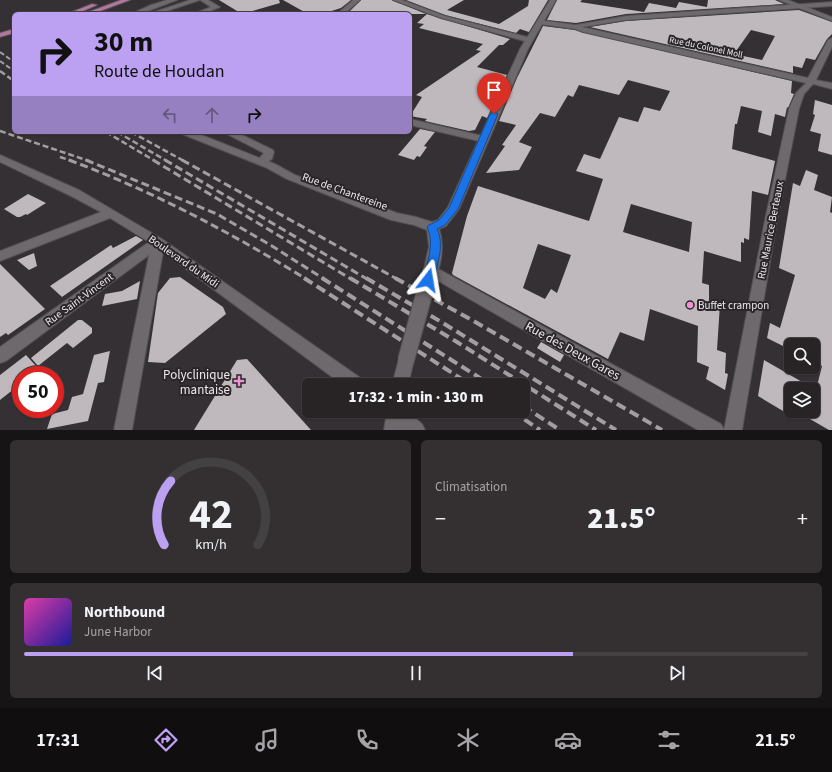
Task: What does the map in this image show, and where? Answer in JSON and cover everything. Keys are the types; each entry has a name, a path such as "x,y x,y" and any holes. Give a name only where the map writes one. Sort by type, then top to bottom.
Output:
{"main road":[{"path":"75,12 106,0"},
{"path":"92,12 127,0"},
{"path":"0,38 12,32"},
{"path":"0,38 12,36"}],"street":[{"path":"139,12 174,0"},
{"path":"158,12 197,0"},
{"path":"202,12 217,7 203,0"},
{"path":"342,12 357,0"},
{"path":"396,0 444,17 528,40"},
{"path":"402,378 430,275 436,243 436,236 432,227 442,223 453,209 528,40 553,0"},
{"path":"782,0 832,19"},
{"path":"127,12 139,4"},
{"path":"539,22 577,27 580,25 626,18 832,4"},
{"name":"Rue du Colonel Moll","path":"577,27 583,30 811,80 832,86"},
{"name":"Rue Maurice Berteaux","path":"733,430 771,220 794,109 800,93 811,80 832,40"},
{"path":"412,122 484,139"},
{"name":"Rue de Chantereine","path":"190,134 266,164 291,177 396,217 416,221 432,227"},
{"path":"232,134 269,152 266,164"},
{"name":"Boulevard du Midi","path":"0,158 74,193 111,213 158,242 346,378"},
{"path":"0,256 111,213"},
{"path":"123,430 158,242"},
{"name":"Rue Saint-Vincent","path":"0,356 158,242"},
{"name":"Rue des Deux Gares","path":"430,275 715,430"},
{"path":"397,418 416,430"}],"building":[{"path":"219,0 279,0 280,3 249,12 239,12"},
{"path":"283,0 351,0 341,8 328,12 304,12"},
{"path":"361,0 392,0 426,14 412,14 412,12 350,11"},
{"path":"406,0 464,0 447,10 499,24 528,6 529,0 548,0 529,32 520,29 516,33 445,15"},
{"path":"557,0 582,0 580,2 644,12 649,3 676,8 679,2 707,7 708,0 775,0 784,4 626,14 576,23 547,20"},
{"path":"799,10 832,22 832,34 827,39 815,60 806,58 802,68 793,66 793,73 590,27 626,21","holes":["751,30 775,36 762,60 734,54"]},
{"path":"427,14 510,39 503,45 499,45 477,67 507,75 487,118 482,116 475,130 469,131 425,121 427,119 412,116 412,113 422,97 416,95 481,51 476,50 483,44 419,28 424,24 417,23"},
{"path":"543,26 575,30 792,81 791,93 794,94 788,108 787,107 785,117 775,114 771,136 758,132 762,111 741,106 737,124 735,124 732,149 775,161 768,195 752,191 749,240 744,238 744,243 741,242 741,262 704,251 702,283 709,285 709,301 720,304 717,350 726,353 725,373 728,374 725,390 706,379 709,367 697,362 698,326 650,309 644,341 620,332 608,359 453,275 452,273 467,216 478,186 589,221 603,179 576,171 584,154 600,159 619,117 638,122 644,107 660,111 670,91 628,80 619,95 579,85 573,97 568,95 555,117 540,113 519,142 532,147 519,170 486,173 505,146 502,145 516,125 499,121 517,78","holes":["631,204 692,222 689,252 623,232","538,244 571,255 557,293 551,289 545,299 523,288"]},
{"path":"815,100 832,105 832,155 818,151 821,134 810,131 815,115 813,114"},
{"path":"420,129 435,132 424,146 427,147 420,157 417,156 414,160 398,155"},
{"path":"806,170 818,175 814,190 832,197 830,212 832,213 832,430 829,430 808,418 820,418 820,382 818,382 822,366 820,365 820,338 784,338 784,346 767,338 770,323 780,328 795,275 779,268 793,183 800,186"},
{"path":"28,194 46,203 27,215 26,214 20,217 17,217 4,209"},
{"path":"136,236 143,240 62,297 50,286 111,245 113,248"},
{"path":"34,253 37,266 29,270 17,260"},
{"path":"0,264 45,309 8,335 6,333 0,337"},
{"path":"180,277 223,307 226,314 165,363 148,362 158,293 170,278"},
{"path":"140,281 137,299 102,306 105,294 122,291"},
{"path":"78,320 82,320 92,328 92,333 73,348 67,343 38,366 31,358"},
{"path":"541,342 564,355 560,362 537,348"},
{"path":"110,351 104,382 98,383 88,421 47,429 51,418 64,418 64,411 68,410 72,397 83,394 94,355"},
{"path":"26,355 36,366 12,366 12,391 0,400 0,375"},
{"path":"247,359 311,430 194,430 237,360"},
{"path":"764,360 784,372 784,374 788,374 802,382 784,382 784,412 758,396"}],"railway":[{"path":"0,52 12,61"},
{"path":"0,61 12,70"},
{"path":"0,71 12,80"},
{"path":"0,131 89,161"},
{"path":"109,134 155,161"},
{"path":"120,134 167,161"},
{"path":"135,134 184,161"},
{"path":"60,157 69,160"},
{"path":"69,160 130,185 190,214 249,245 306,279"},
{"path":"86,160 217,214 272,246 324,279"},
{"path":"153,160 351,279"},
{"path":"165,160 367,279"},
{"path":"182,160 397,279"},
{"path":"304,278 460,378"},
{"path":"322,278 480,378"},
{"path":"350,278 457,342 596,430"},
{"path":"366,278 443,323 616,430"},
{"path":"395,278 472,320 662,430"},
{"path":"530,411 560,430"},
{"path":"522,418 540,430"}],"place":[{"name":"Buffet crampon","path":"690,305"},
{"name":"Polyclinique mantaise","path":"239,381"}],"route":[{"path":"428,280 436,243 436,236 432,227 442,223 453,209 460,196 494,114"}]}
